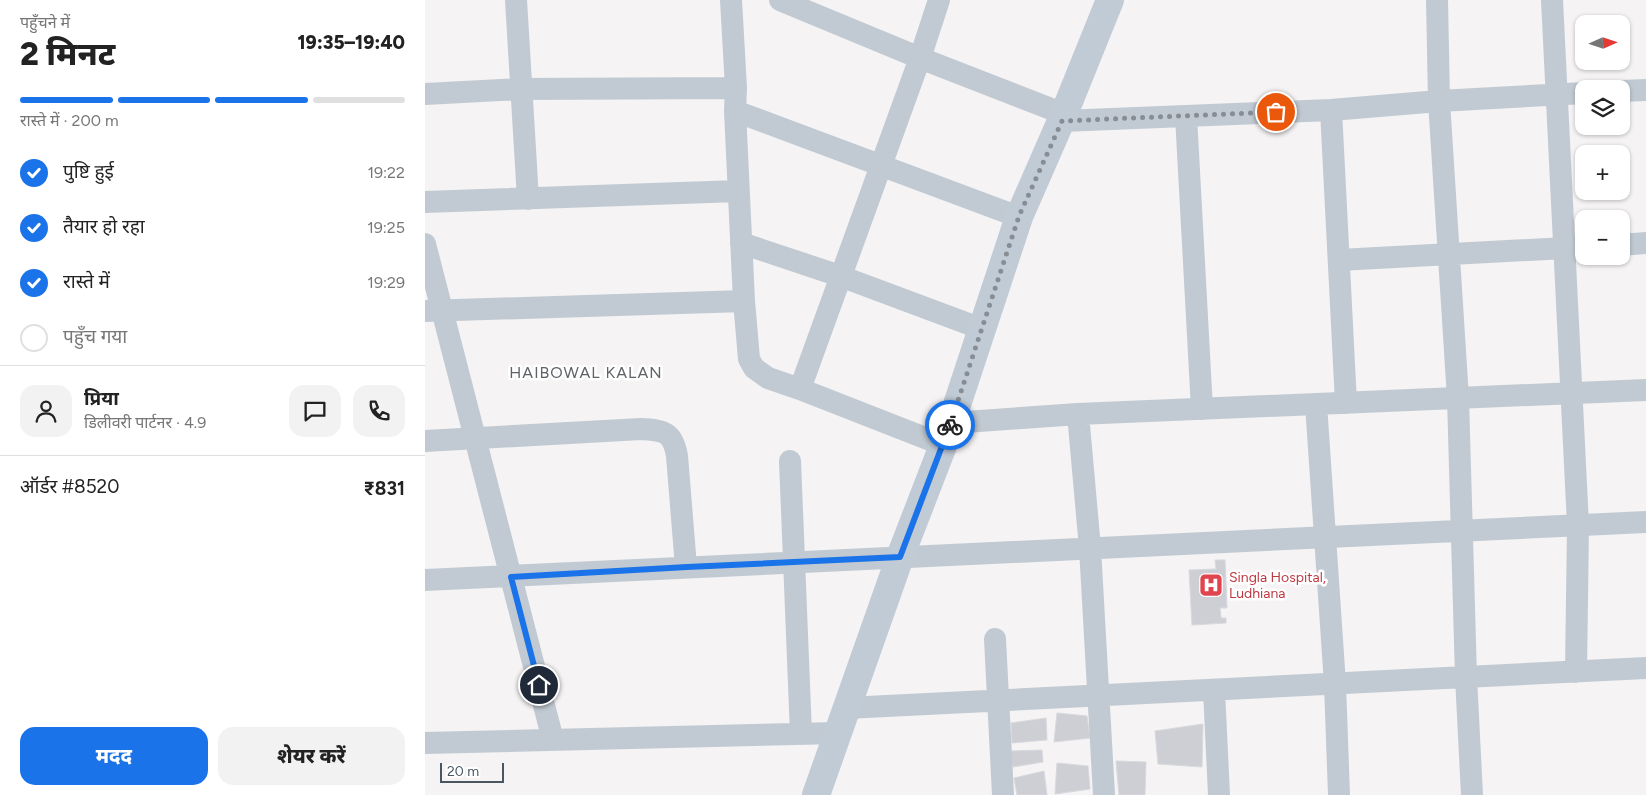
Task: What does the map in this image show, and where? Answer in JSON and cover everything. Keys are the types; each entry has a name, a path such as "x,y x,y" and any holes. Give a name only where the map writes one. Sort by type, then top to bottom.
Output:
{"street":[{"path":"516,0 528,199"},
{"path":"731,0 736,88 738,191 749,359 753,368 768,378 947,434 1078,414 1646,390"},
{"path":"780,0 1063,117 1186,116 1331,110 1439,101 1575,93"},
{"path":"800,389 920,58 939,0"},
{"path":"1437,0 1439,101 1458,398 1466,677 1472,795"},
{"path":"1552,0 1557,94 1574,247 1571,393 1578,525 1576,672"},
{"path":"816,795 900,557 947,434 1019,216 1063,117 1104,2"},
{"path":"425,94 521,89 736,88"},
{"path":"1630,91 1646,90"},
{"path":"1331,110 1346,403"},
{"path":"735,111 1019,216"},
{"path":"1186,116 1202,409"},
{"path":"425,202 738,191"},
{"path":"741,243 840,276 982,329"},
{"path":"1630,244 1646,243"},
{"path":"425,244 433,310 475,439 553,740"},
{"path":"1339,260 1574,247"},
{"path":"433,310 744,302"},
{"path":"1316,404 1335,684 1339,795"},
{"path":"1078,414 1090,548 1104,795"},
{"path":"425,441 641,429 664,431 672,440 677,456 687,567"},
{"path":"790,461 801,734"},
{"path":"425,580 1646,522"},
{"path":"995,639 1003,795"},
{"path":"425,743 801,734 842,720 998,700 1646,668"},
{"path":"1214,690 1219,795"}],"building":[{"path":"1215,560 1225,560 1227,608 1220,608 1221,618 1226,618 1226,623 1192,625 1189,570 1216,569"},
{"path":"1057,713 1087,716 1090,738 1054,742"},
{"path":"1046,718 1047,740 1012,743 1011,723"},
{"path":"1203,724 1202,767 1158,764 1155,731"},
{"path":"1042,750 1043,762 1013,767 1009,751"},
{"path":"1116,761 1146,762 1145,795 1119,795"},
{"path":"1057,763 1088,766 1090,789 1055,794"},
{"path":"1044,771 1047,795 1017,795 1014,778"}],"way so far":[{"path":"950,425 1019,216 1062,121 1276,112"}],"place":[{"name":"Singla Hospital, Ludhiana","path":"1211,585"}],"district":[{"name":"HAIBOWAL KALAN","path":"586,372"}],"route":[{"path":"539,685 511,577 900,557 950,425"}]}
